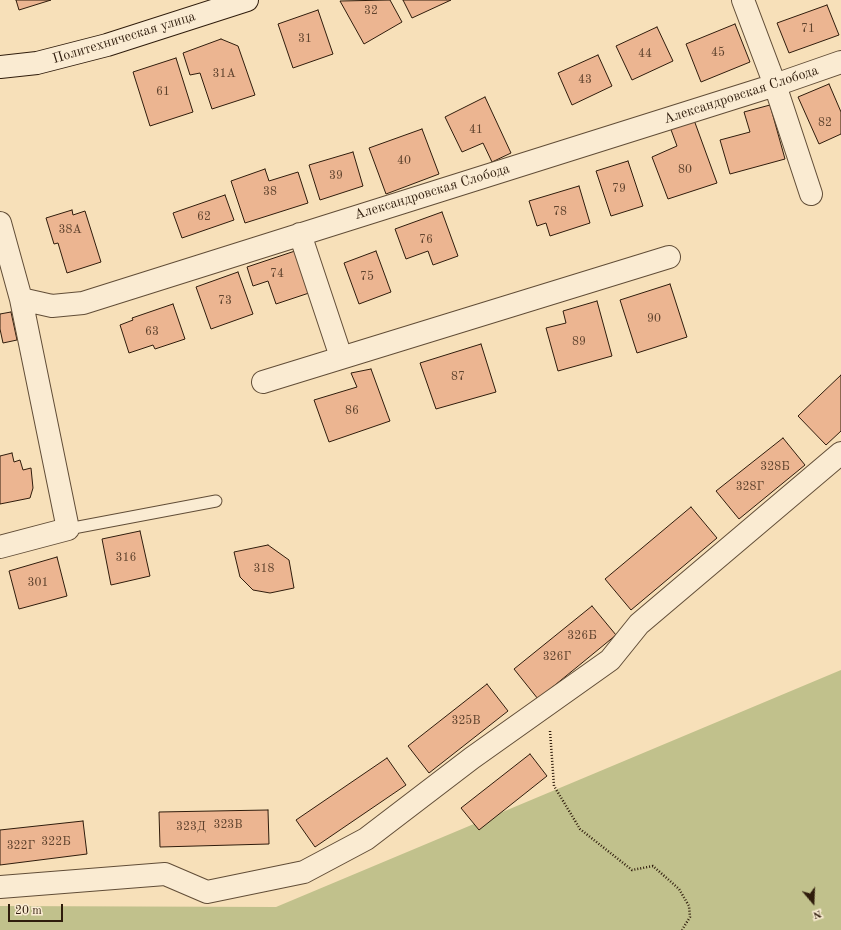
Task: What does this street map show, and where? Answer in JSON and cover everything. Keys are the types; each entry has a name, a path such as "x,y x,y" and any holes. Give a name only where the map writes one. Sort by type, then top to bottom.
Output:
{"street":[{"name":"Политехническая улица","path":"0,67 37,63 107,45 247,0"},
{"path":"744,0 812,194"},
{"name":"Александровская Слобода","path":"21,299 52,306 83,303 775,85 841,62"},
{"path":"0,223 21,299 68,529 0,546"},
{"path":"300,234 341,357"},
{"path":"263,382 669,257"},
{"path":"0,887 165,874 208,892 304,872 366,839 472,758 610,660 639,624 841,454"}],"lane":[{"path":"68,529 216,501"}],"path":[{"path":"550,731 554,786 580,829 632,870 653,866 679,890 689,906 690,917 682,930"}],"green space":[{"path":"841,670 841,930 0,930 0,906 276,907"}],"building":[{"path":"16,0 51,0 19,10"},
{"path":"390,0 402,22 364,44 340,1"},
{"path":"403,0 451,0 412,18"},
{"path":"827,5 839,35 789,53 777,23"},
{"path":"318,10 333,54 293,68 278,24"},
{"path":"735,24 750,62 701,82 686,44"},
{"path":"657,27 673,61 632,80 616,46"},
{"path":"221,39 238,46 255,95 212,109 200,73 190,75 183,53"},
{"path":"598,55 612,86 572,105 558,73"},
{"path":"176,58 193,112 150,126 133,72"},
{"path":"829,84 841,112 841,134 819,144 798,97"},
{"path":"485,97 511,153 492,162 483,143 462,152 445,117"},
{"path":"770,105 785,159 730,174 720,140 750,132 744,112"},
{"path":"694,120 717,183 668,199 652,157 677,146 670,127"},
{"path":"422,129 439,174 386,194 369,148"},
{"path":"353,152 363,186 320,200 309,165"},
{"path":"628,161 643,206 611,216 596,171"},
{"path":"265,169 269,181 298,172 308,203 245,223 231,181"},
{"path":"579,186 590,223 550,236 546,223 537,226 529,201"},
{"path":"225,195 234,220 182,238 173,213"},
{"path":"72,210 73,215 85,211 101,262 67,273 58,243 54,244 46,218"},
{"path":"442,212 458,256 433,265 428,251 406,259 395,229"},
{"path":"298,250 312,292 276,304 268,281 253,286 247,267"},
{"path":"376,251 391,292 359,304 344,263"},
{"path":"238,272 253,314 211,329 196,287"},
{"path":"670,284 687,337 637,353 620,300"},
{"path":"597,301 612,356 558,371 546,328 566,323 563,311"},
{"path":"173,304 185,339 155,349 153,345 129,353 120,325 133,320 132,318"},
{"path":"11,312 17,340 3,343 0,329 0,314"},
{"path":"481,344 496,392 436,409 420,363"},
{"path":"371,369 390,421 329,442 314,400 357,387 351,373"},
{"path":"841,375 841,431 826,445 798,416"},
{"path":"783,438 805,465 739,519 716,491"},
{"path":"12,453 14,462 20,460 23,470 31,468 33,488 30,498 0,504 0,456"},
{"path":"691,507 717,538 631,610 605,579"},
{"path":"140,531 150,576 111,585 102,539"},
{"path":"268,545 289,560 294,588 270,593 253,590 240,577 234,552"},
{"path":"57,557 67,596 19,609 9,571"},
{"path":"592,606 616,635 538,699 514,669"},
{"path":"487,684 508,711 429,773 408,746"},
{"path":"530,754 547,776 479,830 461,808"},
{"path":"387,758 406,785 315,847 296,820"},
{"path":"268,810 269,844 160,847 159,812"},
{"path":"83,821 87,854 0,865 0,830"}]}
